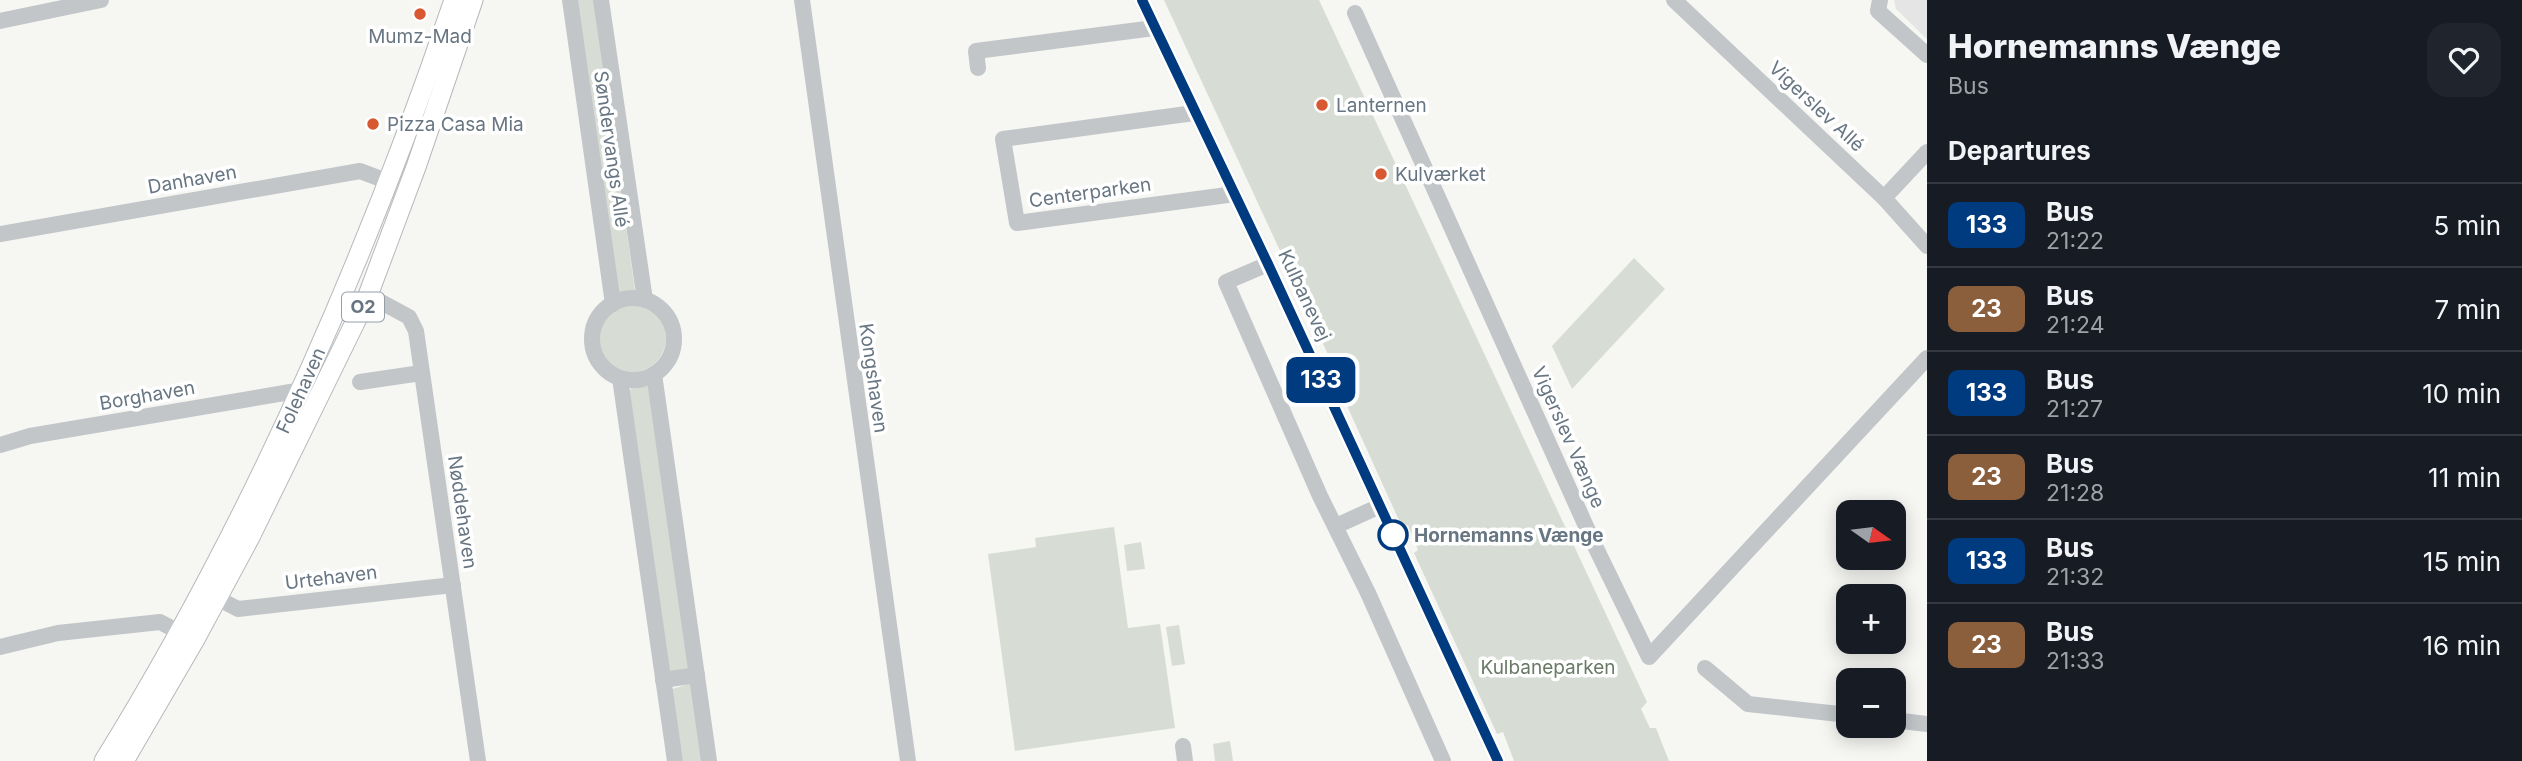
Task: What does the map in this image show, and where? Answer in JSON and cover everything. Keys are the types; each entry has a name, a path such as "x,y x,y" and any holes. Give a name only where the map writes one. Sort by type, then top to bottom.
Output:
{"main road":[{"name":"Folehaven","path":"104,761 179,632 252,496 302,390 389,181 454,0"},
{"name":"Folehaven","path":"124,761 217,598 273,491 368,295 473,0"}],"street":[{"path":"0,21 100,0"},
{"name":"Søndervangs Allé","path":"570,0 612,304"},
{"name":"Søndervangs Allé","path":"601,0 645,300"},
{"name":"Kongshaven","path":"802,0 908,761"},
{"name":"Kulbanevej","path":"1142,0 1268,264 1498,761"},
{"name":"Vigerslev Allé","path":"1674,0 1884,198 1927,246"},
{"path":"1880,0 1878,11 1927,55"},
{"name":"Vigerslev Vænge","path":"1355,13 1600,556 1649,657 1927,358"},
{"path":"978,68 976,51 1154,28"},
{"name":"Centerparken","path":"1194,113 1003,139 1017,223 1235,194"},
{"path":"1884,198 1927,152"},
{"name":"Danhaven","path":"0,234 360,171 389,181"},
{"path":"1268,264 1226,282 1298,448 1410,684 1443,761"},
{"name":"Nøddehaven","path":"368,295 403,313 413,323 416,331 478,761"},
{"path":"628,298 645,300 658,306 668,317 674,344 671,356 664,366 643,379 620,378 602,365 593,345 594,326 598,317 612,304 628,298"},
{"path":"360,382 421,373"},
{"path":"654,374 709,761"},
{"path":"620,378 675,761"},
{"name":"Borghaven","path":"0,445 30,436 302,390"},
{"path":"1336,526 1380,506"},
{"name":"Urtehaven","path":"217,598 238,609 453,584"},
{"path":"0,647 58,633 160,622 179,632"},
{"path":"1705,668 1748,704 1836,714"},
{"path":"663,680 697,675"},
{"path":"1906,721 1927,724"}],"shaded area":[{"path":"1894,0 1927,0 1927,39 1896,9"}],"green space":[{"path":"575,0 594,0 635,290 616,293"},
{"name":"Kulbaneparken","path":"1164,0 1319,0 1647,702 1641,709 1650,728 1656,728 1669,761 1514,761 1503,732 1497,734 1414,553 1418,550 1408,525 1402,527 1328,364 1331,361"},
{"path":"1634,258 1665,289 1572,389 1552,346"},
{"path":"632,304 645,307 656,314 663,325 666,338 663,351 656,362 645,369 632,372 619,369 608,362 601,351 598,338 601,325 608,314 619,307"},
{"path":"645,385 648,387 689,666 687,669 670,672 629,393 631,388"},
{"path":"1114,527 1128,628 1160,624 1175,728 1015,751 988,554 1036,547 1035,538"},
{"path":"1141,542 1145,569 1127,571 1124,545"},
{"path":"1179,625 1185,664 1172,666 1166,627"},
{"path":"692,685 703,761 683,761 672,689"},
{"path":"1230,741 1233,761 1215,761 1213,744"}],"bus line":[{"name":"133","path":"1142,0 1268,264 1498,761"}],"place":[{"name":"Mumz-Mad","path":"420,14"},
{"name":"Lanternen","path":"1322,105"},
{"name":"Pizza Casa Mia","path":"373,124"},
{"name":"Kulværket","path":"1381,174"},
{"name":"Hornemanns Vænge","path":"1393,535"}]}
